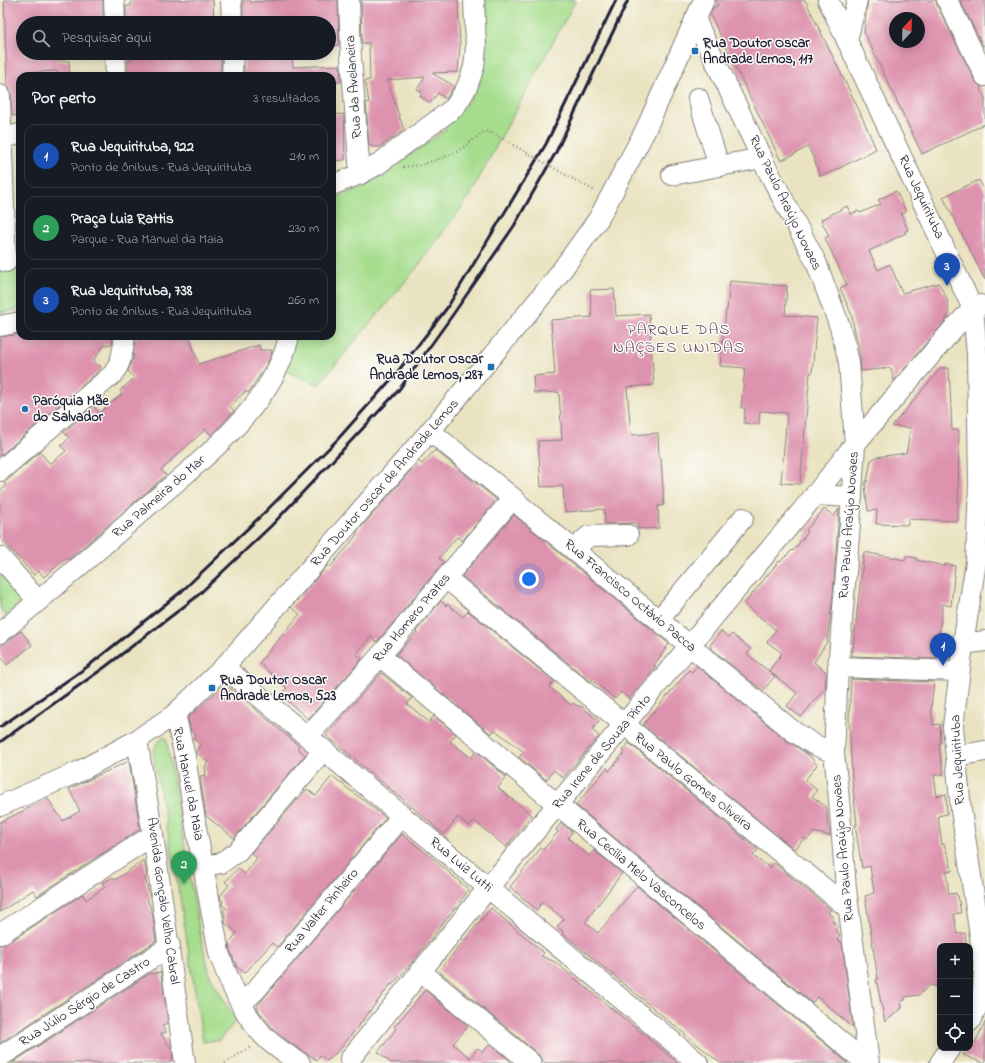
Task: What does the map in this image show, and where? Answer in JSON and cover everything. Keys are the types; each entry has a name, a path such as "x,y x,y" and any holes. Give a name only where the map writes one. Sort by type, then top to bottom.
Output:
{"street":[{"path":"114,0 114,16"},
{"path":"231,0 232,16"},
{"name":"Rua da Avelaneira","path":"349,0 351,57 360,174"},
{"path":"336,183 360,174 377,165 455,107 467,87 474,67 476,47 474,0"},
{"name":"Rua Doutor Oscar de Andrade Lemos","path":"0,806 80,771 137,740 175,714 224,667 430,431 554,281 599,218 610,199 645,131 704,0"},
{"name":"Rua Jequirituba","path":"828,0 979,305 977,355 979,485 976,562 962,644 953,728 961,810 984,949 983,997 973,1015"},
{"path":"847,41 857,0"},
{"path":"947,0 985,76"},
{"name":"Rua Paulo Araújo Novaes","path":"695,19 762,158 816,262 840,327 849,362 855,444 838,667 834,753 848,908 868,1063"},
{"path":"115,60 116,72"},
{"path":"232,60 232,72"},
{"path":"0,95 11,136 9,261"},
{"path":"698,98 719,166"},
{"path":"672,175 762,158"},
{"name":"Rua Irene de Souza Pinto","path":"350,1062 488,888 815,495 855,444 953,329 979,305"},
{"path":"0,326 16,323"},
{"path":"0,471 113,374 121,359 124,340"},
{"name":"Rua Palmeira do Mar","path":"2,627 60,583 220,444 270,384 278,369 288,340"},
{"name":"Rua Francisco Octávio Pacca","path":"430,431 513,498 793,732 813,744 834,753"},
{"path":"815,495 852,497"},
{"name":"Rua Homero Prates","path":"308,736 380,656 503,508 513,498"},
{"path":"659,620 743,518"},
{"path":"576,551 583,541 589,536 628,534"},
{"path":"0,558 38,601"},
{"name":"Rua Paulo Gomes Oliveira","path":"446,578 848,908"},
{"path":"962,644 985,641"},
{"name":"Rua Cecília Melo Vasconcelos","path":"380,656 868,1063"},
{"name":"Rua Luiz Lutti","path":"224,667 698,1063"},
{"path":"838,667 959,671"},
{"name":"Rua Manuel da Maia","path":"175,714 185,757 219,952 226,972 241,1004 263,1035 280,1050 300,1063"},
{"name":"Avenida Gonçalo Velho Cabral","path":"137,740 170,946 185,1063"},
{"path":"204,866 221,864 238,851 313,763 323,749"},
{"path":"956,756 985,751"},
{"name":"Rua Valter Pinheiro","path":"241,1004 289,951 402,816"},
{"path":"0,934 153,835"},
{"name":"Rua Júlio Sérgio de Castro","path":"0,1057 170,946"},
{"path":"420,972 530,1063"},
{"path":"940,1063 948,1051"}],"path":[{"path":"402,167 421,165 455,153 486,130 610,199"},
{"path":"225,1063 253,1045 263,1035"}],"green space":[{"path":"485,0 576,0 467,200 415,270 318,385 282,369 293,340 336,340 336,198 362,188 443,132 472,96 483,61"},
{"path":"16,268 16,310 0,313 0,271"},
{"path":"0,573 22,597 23,601 6,616 0,609"},
{"path":"163,738 166,738 199,929 210,976 236,1021 219,1040 203,1042 180,897 153,752 157,743"}],"building":[{"path":"4,0 103,0 103,16 16,16 16,60 69,61 70,72 16,72 16,116 12,116 11,94 10,89 7,86"},
{"path":"131,0 213,0 214,16 126,16 126,6 131,6"},
{"path":"243,0 250,0 251,2 282,0 338,0 339,45 336,45 336,16 243,16"},
{"path":"361,0 458,0 460,46 458,72 432,73 454,86 446,99 438,93 430,103 420,96 422,92 417,89 425,77 387,80 404,130 380,147 373,147 369,145 366,103 369,102 365,81 370,80 369,43 362,43"},
{"path":"715,0 805,0 859,110 876,149 834,171 820,176 808,147 781,161 710,14 713,8 718,5"},
{"path":"868,0 936,0 937,5 975,81 980,86 985,98 985,124 922,154 864,32"},
{"path":"960,0 985,0 985,45 983,46"},
{"path":"128,60 221,60 221,72 128,72"},
{"path":"244,60 292,60 293,67 340,65 341,82 336,83 336,72 244,72"},
{"path":"344,114 345,160 336,161 336,115"},
{"path":"979,180 985,192 985,280 943,197"},
{"path":"896,191 906,212 901,214 908,230 905,231 906,233 869,251 878,270 890,264 902,293 939,283 947,299 949,314 945,321 894,381 891,368 861,371 860,355 851,313 840,288 847,285 825,238 829,236 821,220 847,206 851,214 859,211 860,213 881,204 878,200"},
{"path":"730,281 787,286 785,315 817,318 812,373 810,373 800,484 781,483 787,413 760,411 759,424 744,423 745,408 741,408 745,368 720,366"},
{"path":"614,289 616,316 649,314 654,385 627,387 631,435 658,433 664,505 658,506 659,528 638,529 637,523 605,524 604,509 565,512 563,486 541,487 538,441 562,440 559,392 534,393 533,376 555,374 551,320 592,317 590,290"},
{"path":"16,335 16,340 112,340 112,344 104,345 93,361 101,367 97,373 0,456 0,337"},
{"path":"135,340 190,340 199,364 259,345 260,350 272,350 270,358 248,393 246,391 230,406 234,411 211,435 206,429 161,470 166,475 68,560 66,558 44,577 39,571 34,575 0,538 0,491 6,486 4,483 40,452 50,464 66,451 61,446 69,438 64,432 93,406 99,413 122,394 120,391 134,378 128,371 133,358"},
{"path":"941,368 949,368 952,430 959,430 958,521 908,519 908,525 876,524 877,510 868,511 866,496 865,482 867,482 871,460 877,457 906,453 911,428 892,426"},
{"path":"435,450 497,500 462,541 457,537 439,558 444,562 377,642 371,637 356,654 362,659 308,719 281,695 287,688 259,663 300,614 291,607 328,565 330,567 349,545 357,534 356,533 419,461 422,464"},
{"path":"824,509 834,516 839,509 833,595 827,642 814,662 826,672 825,688 801,717 787,706 797,693 769,671 782,653 767,642 776,630 744,604 779,561 780,562 792,550 793,551 808,532 806,530"},
{"path":"514,515 669,644 654,665 656,666 629,699 621,692 615,699 592,680 590,681 462,576"},
{"path":"864,552 905,560 906,556 917,558 916,560 945,566 945,564 955,566 951,606 943,604 936,659 852,656"},
{"path":"441,601 463,617 468,611 554,681 549,687 571,705 573,703 577,706 581,706 599,721 592,730 599,736 563,778 554,770 546,780 519,757 524,752 495,730 491,734 396,655 417,632 416,631"},
{"path":"21,631 32,645 7,665 0,655 0,647"},
{"path":"721,631 729,637 732,634 751,649 747,654 775,676 763,691 712,649 710,645"},
{"path":"697,666 786,740 810,756 817,765 805,780 817,790 812,796 827,808 830,836 814,832 807,840 804,838 795,850 643,725 689,670 692,672"},
{"path":"381,673 412,698 407,704 429,722 434,716 456,734 450,741 471,758 476,751 506,777 498,788 532,815 506,847 474,821 469,826 458,817 444,834 326,735"},
{"path":"851,679 934,682 931,709 933,725 940,724 941,743 939,743 944,774 934,775 937,796 946,794 947,814 938,816 942,845 944,844 952,871 946,872 949,894 956,893 958,896 961,913 954,914 957,934 965,933 966,943 937,943 937,987 930,985 919,995 905,997 905,1000 901,1001 902,1008 885,1022 876,979 878,979 865,896 874,893 870,866 862,868 855,825 857,825 852,778 849,717"},
{"path":"225,684 299,746 297,748 305,755 234,838 206,816 200,776 206,775 205,767 208,762 196,752 200,744 193,739 196,735 191,731 188,718"},
{"path":"629,743 758,850 753,856 770,868 774,863 831,910 828,913 834,918 832,921 838,926 835,930 840,935 837,940 842,943 853,1027 817,997 812,1003 576,805 607,768 609,771 625,752 622,750"},
{"path":"129,761 140,829 37,896 33,890 0,912 0,822 48,799 63,821 80,811 69,789"},
{"path":"332,776 386,818 277,947 272,943 245,973 236,966 237,963 234,961 230,950 229,943 237,933 225,923 225,913 223,911 226,908 222,905 223,901 221,900 220,896 229,885 225,882 238,868 245,874 257,858 251,853 307,789 316,796"},
{"path":"561,823 572,832 568,838 589,856 594,850 622,873 585,922 598,933 637,886 848,1063 720,1063 562,933 563,931 557,927 564,919 542,902 537,910 510,887 541,848 543,850 558,832 556,830"},
{"path":"402,834 435,860 469,890 410,965 392,985 391,984 341,1048 327,1061 320,1055 317,1060 275,1031 258,1010 258,1005"},
{"path":"144,860 147,877 145,878 150,897 147,900 151,907 156,941 0,1043 0,945 6,944 83,894 86,900 105,887 102,883 113,877 115,880"},
{"path":"491,908 544,953 541,956 555,962 678,1063 546,1063 542,1060 538,1054 439,971"},
{"path":"161,972 168,1022 162,1026 166,1032 161,1034 172,1050 173,1060 169,1063 12,1063 149,974"},
{"path":"425,990 468,1026 453,1044 470,1058 478,1048 483,1052 490,1044 511,1062 391,1063 378,1052 396,1029 394,1027"},
{"path":"985,1022 985,1063 963,1055 966,1051 973,1051 973,1042 975,1043"}],"railway":[{"path":"0,727 87,667 182,591 264,513 337,440 395,375 447,308 546,144 616,0"},
{"path":"0,742 105,667 195,598 271,526 398,391 514,226 556,152 628,0"}],"place":[{"name":"Rua Doutor Oscar Andrade Lemos, 117","path":"695,51"},
{"name":"Rua Jequirituba, 738","path":"947,286"},
{"name":"Rua Doutor Oscar Andrade Lemos, 287","path":"491,367"},
{"name":"Paróquia Mãe do Salvador","path":"25,409"},
{"name":"Rua Jequirituba, 922","path":"943,666"},
{"name":"Rua Doutor Oscar Andrade Lemos, 523","path":"212,688"},
{"name":"Praça Luiz Rattis","path":"184,884"}],"district":[{"name":"PARQUE DAS NAÇÕES UNIDAS","path":"679,339"}]}
